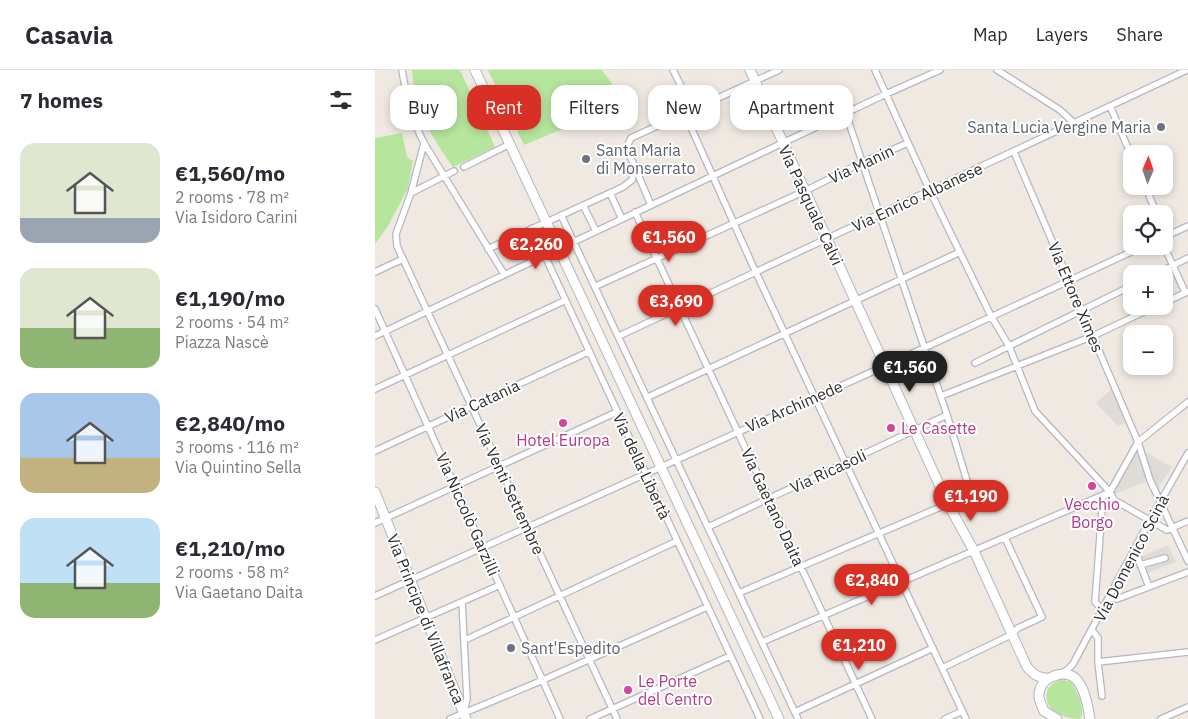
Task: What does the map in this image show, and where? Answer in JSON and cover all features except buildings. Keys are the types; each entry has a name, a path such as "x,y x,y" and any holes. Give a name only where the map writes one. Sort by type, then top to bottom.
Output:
{"street":[{"path":"402,70 416,127 423,143 505,274"},
{"name":"Via della Libertà","path":"475,70 779,719"},
{"path":"673,70 680,85"},
{"name":"Via Pasquale Calvi","path":"750,70 948,504 974,552 1027,667 1036,676 1041,678 1066,674 1075,678"},
{"path":"720,98 779,70"},
{"path":"875,70 930,191 991,316 1009,346 1035,411 1110,492 1114,500 1167,530 1188,521"},
{"path":"853,110 940,70"},
{"path":"997,70 1060,110 1074,123"},
{"name":"Via Enrico Albanese","path":"619,336 1188,70"},
{"path":"1110,106 1127,145"},
{"path":"649,130 631,138 628,144 628,151 651,205"},
{"path":"692,130 733,222 966,719"},
{"path":"375,336 812,130"},
{"path":"739,593 971,494 925,347 852,130"},
{"name":"Via Venti Settembre","path":"423,143 411,193 396,234 397,246 617,719"},
{"name":"Via Manin","path":"596,286 908,143"},
{"path":"464,167 510,144"},
{"name":"Via Ettore Ximes","path":"1014,152 1138,442 1150,480 1188,561"},
{"path":"488,249 628,184 634,175 634,168"},
{"path":"411,193 454,171"},
{"path":"610,192 622,219"},
{"path":"583,205 596,231"},
{"name":"Via Gaetano Daita","path":"635,212 872,719"},
{"path":"561,215 648,396 798,719"},
{"path":"1173,231 1188,226"},
{"name":"Via della Libertà","path":"532,228 564,301 760,719"},
{"path":"648,396 960,252"},
{"name":"Via Archimede","path":"375,596 528,528 737,431 885,366 1125,255"},
{"path":"1173,266 1188,258"},
{"path":"375,272 403,259"},
{"path":"1173,268 1187,292 1173,299"},
{"path":"975,363 1123,290"},
{"path":"375,389 564,301"},
{"name":"Via Niccolò Garzilli","path":"375,309 560,719"},
{"path":"941,396 1018,367 1138,315"},
{"name":"Via Catania","path":"375,451 588,352"},
{"path":"763,642 1103,496 1110,492 1138,442 1188,402"},
{"path":"375,523 617,412"},
{"name":"Via Ricasoli","path":"709,527 947,415"},
{"name":"Via Domenico Scinà","path":"1073,664 1188,453"},
{"name":"Via Principe di Villafranca","path":"375,492 464,716"},
{"path":"1103,496 1095,602 1103,609"},
{"path":"942,668 1011,635 1018,628 1042,617 1005,538"},
{"path":"465,640 677,542"},
{"path":"1133,552 1149,587"},
{"path":"1140,565 1165,558"},
{"path":"1109,598 1117,599 1188,572"},
{"path":"375,640 500,585"},
{"path":"463,602 467,699 464,716"},
{"path":"450,719 464,716 707,607"},
{"path":"1092,630 1098,638 1098,662 1102,696"},
{"path":"795,712 933,648"},
{"path":"1098,662 1188,652"},
{"path":"590,719 730,656"},
{"path":"1057,719 1042,715 1039,695 1043,684 1067,670 1073,664"},
{"path":"1073,664 1075,678 1082,691 1089,717"},
{"path":"1161,719 1188,707"},
{"path":"945,719 962,711"}],"green space":[{"path":"412,70 460,70 467,85 467,130 487,130 495,147 453,167 430,130 457,130 457,85 414,85"},
{"path":"488,70 602,70 612,85 551,85 551,130 560,130 524,145 517,130 541,130 541,85 495,85"},
{"path":"402,133 407,157 413,161 408,188 388,226 375,244 375,138"},
{"path":"1063,680 1071,682 1078,695 1082,711 1080,719 1059,714 1047,702 1048,689 1054,683"}],"shaded area":[{"path":"1114,387 1129,421 1118,426 1096,403"},
{"path":"1135,446 1172,467 1156,492 1150,480 1115,494 1110,492"},
{"path":"1168,545 1176,562 1142,575 1136,559"}],"place":[{"name":"Santa Lucia Vergine Maria","path":"1161,127"},
{"name":"Santa Maria di Monserrato","path":"586,159"},
{"name":"Hotel Europa","path":"563,423"},
{"name":"Le Casette","path":"891,428"},
{"name":"Vecchio Borgo","path":"1092,486"},
{"name":"Sant'Espedito","path":"511,648"},
{"name":"Le Porte del Centro","path":"628,690"}]}
